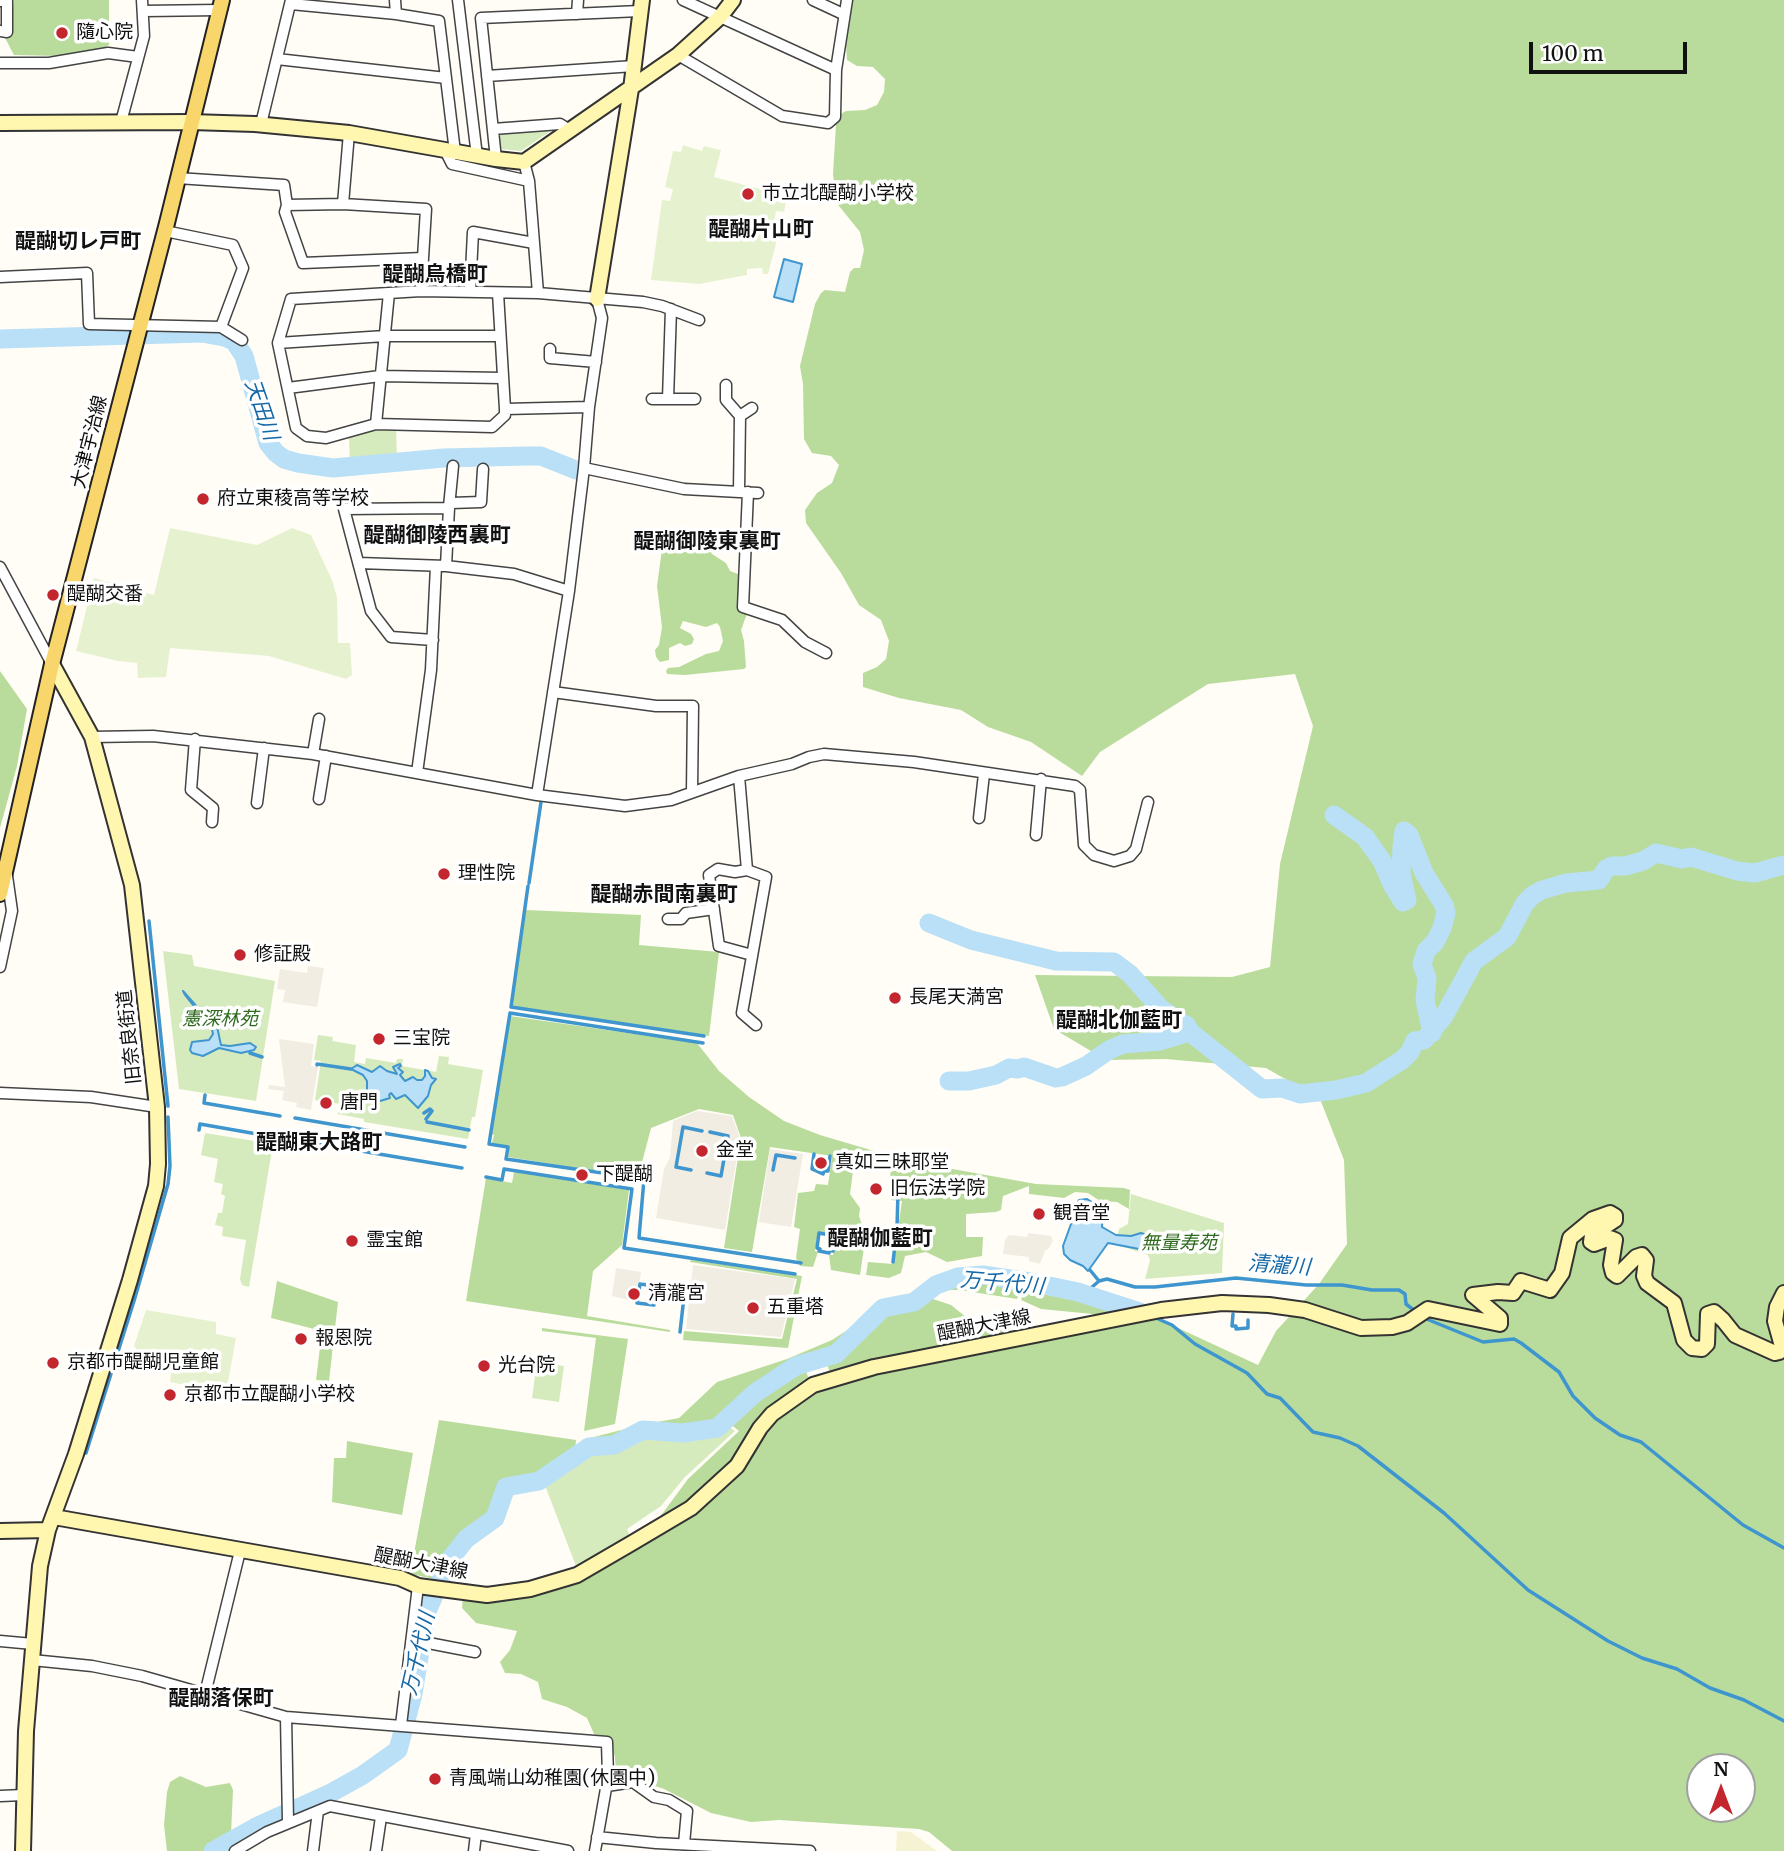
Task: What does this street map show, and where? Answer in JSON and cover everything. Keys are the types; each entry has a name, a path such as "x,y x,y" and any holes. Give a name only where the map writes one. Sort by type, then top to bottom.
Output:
{"main road":[{"name":"大津宇治線","path":"0,894 52,664 220,5"}],"street":[{"path":"395,0 396,14"},
{"path":"458,0 477,156"},
{"path":"577,14 578,0"},
{"path":"683,0 836,70"},
{"path":"0,123 261,124 349,133 524,162 678,55 720,17 733,0"},
{"path":"813,0 844,14"},
{"path":"678,55 782,116 828,123 835,117 836,70 847,0"},
{"path":"0,1 7,1 7,32 0,31"},
{"path":"261,124 291,2 439,21 452,164 529,181"},
{"path":"121,122 144,36 143,6 220,5"},
{"path":"496,159 481,18 577,14 641,6 631,89 597,299 602,318 589,407 584,468 569,591 537,795"},
{"path":"0,63 49,63 108,53 138,57"},
{"path":"277,59 446,78"},
{"path":"487,76 634,66"},
{"path":"493,129 560,124 571,131"},
{"path":"343,204 349,133"},
{"path":"524,162 529,181 538,293"},
{"path":"177,178 284,185 287,205 285,212 303,263 423,258"},
{"path":"287,205 343,204 426,209 421,291"},
{"path":"164,231 233,245 243,268 221,327"},
{"path":"470,292 473,232 534,243"},
{"path":"0,277 87,273 89,324 221,327 242,340"},
{"path":"498,293 505,415 492,427 376,424 335,436 307,436 296,428 278,343 290,299 421,291 538,293 643,302 699,320"},
{"path":"376,424 389,293"},
{"path":"668,398 671,309"},
{"path":"278,343 385,336 500,336"},
{"path":"550,349 550,358 596,362"},
{"path":"288,388 380,376 502,378"},
{"path":"726,386 726,400 740,416 748,492 743,607 782,620 805,642 826,653"},
{"path":"652,399 695,398"},
{"path":"505,410 589,407"},
{"path":"740,416 752,408"},
{"path":"417,773 453,466"},
{"path":"584,468 684,489 748,492"},
{"path":"433,640 391,638 371,611 344,509 450,506 481,502 483,469"},
{"path":"359,563 441,566 514,574 569,591"},
{"name":"旧奈良街道","path":"0,567 92,737 136,906 157,1107 156,1186 126,1292 51,1524 37,1585 23,1851"},
{"path":"553,692 656,706 693,706 692,792"},
{"path":"313,754 319,719"},
{"path":"92,737 153,736 195,739 313,754 537,795 625,806 657,803 739,776 824,754 914,762 984,774 1067,783 1080,790 1084,845 1094,855 1114,861 1130,856 1136,849 1148,802"},
{"path":"195,739 191,790 213,808 212,822"},
{"path":"257,803 264,748"},
{"path":"319,799 326,756"},
{"path":"978,818 984,774"},
{"path":"739,776 747,870"},
{"path":"1036,835 1041,779"},
{"path":"752,955 719,946 709,875 719,869 735,872 747,870 766,877 742,1013 756,1025"},
{"path":"0,967 12,911 3,873"},
{"path":"668,919 681,919 686,913 714,909"},
{"path":"0,1093 91,1097 157,1107"},
{"name":"醍醐大津線","path":"0,1531 51,1524 240,1551 400,1578 430,1588 487,1595 530,1590 577,1575 691,1508 737,1466 760,1428 772,1415 813,1385 874,1367 1161,1311 1222,1303 1305,1310 1361,1328 1392,1327 1407,1323 1428,1309 1500,1324 1500,1318 1473,1295 1513,1293 1521,1281 1550,1290 1562,1273 1570,1238 1593,1219 1610,1213 1615,1216 1615,1220 1592,1235 1591,1242 1594,1244 1610,1238 1615,1240 1611,1265 1612,1273 1616,1276 1636,1257 1642,1255 1646,1260 1644,1276 1647,1283 1674,1303 1684,1340 1692,1348 1702,1349 1707,1344 1708,1314 1714,1312 1735,1335 1775,1353 1779,1352 1782,1346 1775,1321 1777,1307 1784,1293"},
{"path":"205,1694 240,1551"},
{"path":"405,1725 430,1588"},
{"path":"0,1641 33,1644"},
{"path":"419,1641 475,1652"},
{"path":"32,1660 122,1671 286,1717 607,1742 607,1786 594,1851"},
{"path":"286,1717 289,1816"},
{"path":"607,1786 633,1782 654,1797 669,1800 687,1811 684,1844"},
{"path":"0,1796 24,1795"},
{"path":"235,1851 289,1816 330,1807 568,1851"},
{"path":"313,1851 318,1811"},
{"path":"376,1851 381,1817"},
{"path":"474,1851 476,1834"},
{"path":"597,1837 810,1851"}],"shaded area":[{"path":"308,966 324,968 317,1007 283,1002 285,990 277,989 280,969 307,973"},
{"path":"279,1039 314,1044 311,1066 318,1067 311,1110 282,1100 284,1091 268,1089 269,1085 285,1087"},
{"path":"697,1111 732,1116 740,1138 725,1230 656,1218 664,1169 670,1157 673,1121"},
{"path":"770,1149 803,1154 791,1227 759,1222"},
{"path":"1028,1233 1051,1236 1053,1241 1040,1264 1029,1261 1029,1257 1003,1254 1005,1240 1009,1235 1027,1237"},
{"path":"693,1265 795,1279 781,1337 686,1329"},
{"path":"616,1268 641,1272 637,1302 612,1296"},
{"path":"897,1831 911,1832 937,1851 896,1851"}],"green space":[{"name":"隨心院","path":"14,0 109,0 109,45 100,50 61,56 14,55 5,38 5,22 13,8"},
{"path":"852,0 1784,0 1784,1851 952,1851 929,1832 919,1829 779,1820 751,1822 711,1813 664,1789 616,1773 610,1740 594,1734 587,1718 567,1707 542,1699 538,1682 521,1674 505,1673 500,1662 510,1650 517,1631 476,1623 462,1608 463,1596 530,1594 694,1512 762,1431 815,1388 877,1371 1150,1315 1258,1365 1276,1331 1319,1284 1347,1244 1344,1160 1320,1099 1266,1068 1166,1059 1106,1060 1054,1029 1035,975 1232,977 1270,967 1280,864 1313,726 1295,674 1208,684 1100,752 1082,776 1031,742 988,727 961,710 899,698 863,687 863,673 877,667 886,659 889,641 881,620 859,605 841,573 806,523 805,510 817,493 832,483 839,465 831,456 812,453 804,439 800,366 815,304 821,293 825,290 845,292 850,272 854,268 860,268 864,250 860,232 839,206 835,190 833,174 836,125 839,115 846,111 865,110 877,105 884,92 885,79 873,67 857,66 847,60 846,44"},
{"path":"555,128 521,151 500,149 499,134 502,132"},
{"path":"683,145 702,151 704,146 721,150 714,177 783,195 786,202 784,212 776,211 774,222 780,228 768,274 763,274 762,268 747,269 747,275 699,284 651,280 662,200 670,201 673,189 665,187 673,151 681,152"},
{"path":"396,429 397,457 350,465 349,438 364,432"},
{"path":"170,528 257,545 292,528 311,535 337,597 338,643 350,643 352,675 346,679 269,656 170,648 166,677 138,678 137,663 76,651 94,578 154,595"},
{"path":"682,537 704,542 712,554 726,563 730,571 738,574 743,581 748,611 741,630 746,667 744,669 685,675 667,674 668,668 679,667 719,651 723,641 717,623 706,627 683,621 680,628 691,634 694,639 692,644 685,646 680,643 669,648 669,660 660,662 656,657 655,650 659,645 662,627 657,586 662,549 667,541"},
{"path":"0,671 27,709 17,766 0,828"},
{"path":"526,910 641,915 639,945 719,952 709,1036 511,1006"},
{"name":"憲深林苑","path":"163,951 192,955 194,966 275,981 256,1101 179,1089"},
{"path":"510,1016 697,1043 719,1071 749,1097 784,1121 820,1135 908,1161 1036,1184 1124,1188 1130,1190 1129,1209 1117,1202 1100,1201 1088,1193 1075,1192 1064,1198 1029,1194 1029,1186 1003,1196 1001,1210 966,1214 966,1237 983,1237 982,1256 947,1262 926,1252 905,1256 901,1273 889,1278 866,1275 868,1262 893,1264 902,1201 891,1200 891,1169 863,1165 853,1171 850,1194 860,1208 862,1225 867,1227 860,1275 831,1270 829,1255 833,1255 836,1235 818,1232 815,1251 818,1252 813,1267 800,1266 796,1258 800,1229 794,1227 798,1193 814,1191 816,1184 828,1185 832,1156 770,1147 752,1252 724,1248 741,1138 733,1115 699,1109 651,1128 638,1178 508,1157 509,1146 492,1143 494,1135 491,1134"},
{"path":"318,1035 333,1037 332,1041 356,1045 354,1062 365,1064 366,1058 396,1063 397,1059 403,1059 402,1066 436,1072 439,1056 449,1057 448,1064 483,1070 475,1117 472,1117 468,1139 364,1122 364,1119 338,1114 340,1104 334,1103 334,1099 321,1097 320,1101 315,1100 321,1061 314,1060"},
{"path":"205,1133 273,1144 249,1287 242,1285 240,1279 246,1240 222,1236 223,1227 215,1225 218,1213 222,1213 225,1196 221,1194 223,1184 214,1182 218,1159 201,1155"},
{"path":"514,1172 629,1190 622,1245 593,1271 587,1316 670,1332 466,1301 486,1178 512,1183"},
{"name":"無量寿苑","path":"1131,1194 1224,1223 1222,1273 1145,1279 1150,1260 1148,1255 1115,1244 1119,1229 1128,1224"},
{"path":"691,1260 802,1276 788,1348 683,1340 684,1331 782,1339 797,1279 690,1262"},
{"path":"277,1281 338,1302 329,1381 316,1380 322,1331 271,1318"},
{"path":"958,1281 982,1281 1021,1289 1017,1299 960,1290 937,1290"},
{"path":"1025,1289 1083,1300 1125,1314 1103,1315 1041,1309 1021,1300"},
{"path":"927,1297 951,1305 976,1325 1018,1332 830,1374 827,1363 838,1359 885,1311 915,1305"},
{"path":"146,1310 216,1322 216,1334 236,1338 225,1399 195,1393 196,1387 170,1382 172,1366 167,1359 141,1354 134,1346"},
{"path":"877,1311 835,1350 793,1365 753,1392 716,1425 683,1431 642,1428 613,1442 589,1445 581,1451 582,1440 679,1418 717,1382 787,1359 832,1340"},
{"path":"542,1328 628,1339 615,1424 584,1431 596,1338 542,1331"},
{"path":"537,1362 564,1366 559,1402 532,1398"},
{"path":"805,1368 809,1380 756,1421 732,1463 690,1504 657,1524 688,1479 739,1431 729,1423 757,1396 796,1369"},
{"path":"439,1420 576,1440 575,1453 547,1472 503,1483 487,1514 460,1533 445,1552 434,1579 411,1574 411,1569"},
{"path":"725,1424 735,1431 685,1477 661,1506 627,1529 630,1536 576,1566 544,1483 591,1451 614,1448 643,1434 683,1435 718,1429"},
{"path":"347,1441 413,1453 402,1515 332,1502 334,1458 346,1458"},
{"path":"180,1776 206,1787 230,1783 233,1790 231,1834 205,1851 167,1851 164,1825 167,1792 170,1782"}],"water":[{"path":"784,259 802,264 793,302 774,297"},
{"path":"183,991 207,1018 216,1022 221,1045 250,1043 256,1047 254,1050 241,1053 219,1048 203,1056 192,1053 192,1042 209,1040 213,1034"},
{"path":"400,1064 398,1068 403,1072 400,1075 405,1081 413,1077 422,1080 425,1070 436,1079 428,1096 418,1108 405,1095 396,1099 391,1093 390,1098 380,1101 375,1097 373,1105 367,1090 367,1081 363,1075 351,1069 357,1065 372,1072 380,1066 397,1074 393,1067"},
{"path":"1087,1199 1103,1209 1102,1227 1116,1235 1147,1235 1146,1245 1139,1249 1108,1243 1088,1271 1070,1260 1064,1254 1063,1246 1073,1209 1079,1200"}],"waterway":[{"name":"天田川","path":"0,339 202,333 234,341 244,356 268,443 284,459 298,463 333,468 444,458 541,456 576,470"},
{"path":"529,883 541,802"},
{"path":"1334,815 1365,837 1382,861 1403,902 1407,900 1401,873 1404,831 1409,835 1424,873 1444,905 1446,913 1442,928 1435,942 1426,951 1422,964 1427,978 1425,1000 1432,1033"},
{"path":"929,923 971,940 1056,961 1114,962 1130,974 1161,1009 1187,1026 1190,1032 1262,1089 1282,1088 1300,1094 1366,1083 1402,1060 1415,1041 1424,1040 1444,1016 1474,961 1507,937 1525,903 1542,890 1566,883 1599,880 1606,869 1612,866 1643,861 1656,853 1682,859 1691,857 1737,871 1755,873 1784,865"},
{"path":"528,886 511,1007 704,1036"},
{"path":"149,921 168,1106"},
{"path":"703,1043 510,1013 489,1144 508,1147 506,1159 644,1179 639,1238 801,1263"},
{"path":"949,1081 969,1081 996,1075 1009,1068 1024,1067 1056,1078 1062,1077 1123,1044 1160,1041 1190,1032"},
{"path":"250,1053 262,1057"},
{"path":"317,1065 351,1069"},
{"path":"205,1095 204,1103 280,1116"},
{"path":"424,1113 430,1109 432,1111 426,1119"},
{"path":"86,1453 168,1184 168,1117"},
{"path":"295,1118 465,1147"},
{"path":"427,1122 469,1130"},
{"path":"199,1130 200,1124 280,1138"},
{"path":"691,1170 676,1167 683,1127 702,1131"},
{"path":"707,1173 721,1176 728,1136 710,1132"},
{"path":"290,1139 462,1168"},
{"path":"814,1154 812,1169 823,1174 828,1171 830,1156"},
{"path":"773,1170 776,1155 795,1158"},
{"path":"486,1177 502,1180 504,1169 632,1189 624,1248 795,1274"},
{"path":"893,1262 898,1192"},
{"path":"819,1233 835,1236 833,1251 819,1251 819,1233"},
{"path":"1151,1241 1215,1234"},
{"path":"1090,1270 1099,1281"},
{"name":"万千代川","path":"213,1851 256,1827 329,1794 363,1775 398,1750 413,1694 426,1614 448,1562 466,1539 495,1518 506,1487 539,1481 589,1447 614,1445 643,1430 683,1433 717,1428 755,1393 796,1366 836,1354 883,1308 914,1302 936,1285 958,1277 983,1275 1030,1282 1078,1292 1140,1312"},
{"name":"清瀧川","path":"1084,1294 1099,1281 1107,1279 1135,1287 1155,1287 1236,1278 1399,1290 1405,1294 1406,1304 1415,1311"},
{"path":"640,1284 656,1286 654,1305 637,1303 640,1284"},
{"path":"680,1332 684,1297 688,1297"},
{"path":"1233,1314 1232,1326 1236,1326 1236,1329 1248,1328 1248,1320"},
{"path":"1156,1318 1172,1325 1195,1344 1247,1373 1267,1394 1280,1398 1313,1432 1340,1438 1358,1446 1444,1513 1528,1590 1608,1641 1642,1658 1677,1669 1710,1688 1744,1700 1784,1721"},
{"path":"1424,1318 1483,1342 1514,1339 1521,1343 1559,1372 1573,1396 1595,1418 1620,1435 1641,1442 1743,1525 1784,1548"}],"place":[{"name":"隨心院","path":"62,33"},
{"name":"市立北醍醐小学校","path":"748,194"},
{"name":"府立東稜高等学校","path":"203,499"},
{"name":"醍醐交番","path":"53,595"},
{"name":"理性院","path":"444,874"},
{"name":"修証殿","path":"240,955"},
{"name":"長尾天満宮","path":"895,998"},
{"name":"三宝院","path":"379,1039"},
{"name":"唐門","path":"326,1103"},
{"name":"金堂","path":"702,1151"},
{"name":"真如三昧耶堂","path":"821,1163"},
{"name":"下醍醐","path":"582,1175"},
{"name":"旧伝法学院","path":"876,1189"},
{"name":"観音堂","path":"1039,1214"},
{"name":"霊宝館","path":"352,1241"},
{"name":"清瀧宮","path":"634,1294"},
{"name":"五重塔","path":"753,1308"},
{"name":"報恩院","path":"301,1339"},
{"name":"京都市醍醐児童館","path":"53,1363"},
{"name":"光台院","path":"484,1366"},
{"name":"京都市立醍醐小学校","path":"170,1395"},
{"name":"青風端山幼稚園(休園中)","path":"435,1779"}],"district":[{"name":"醍醐片山町","path":"761,230"},
{"name":"醍醐切レ戸町","path":"78,242"},
{"name":"醍醐烏橋町","path":"435,275"},
{"name":"醍醐御陵西裏町","path":"437,536"},
{"name":"醍醐御陵東裏町","path":"707,542"},
{"name":"醍醐赤間南裏町","path":"664,895"},
{"name":"醍醐北伽藍町","path":"1119,1021"},
{"name":"醍醐東大路町","path":"319,1143"},
{"name":"醍醐伽藍町","path":"880,1239"},
{"name":"醍醐落保町","path":"221,1699"}]}
